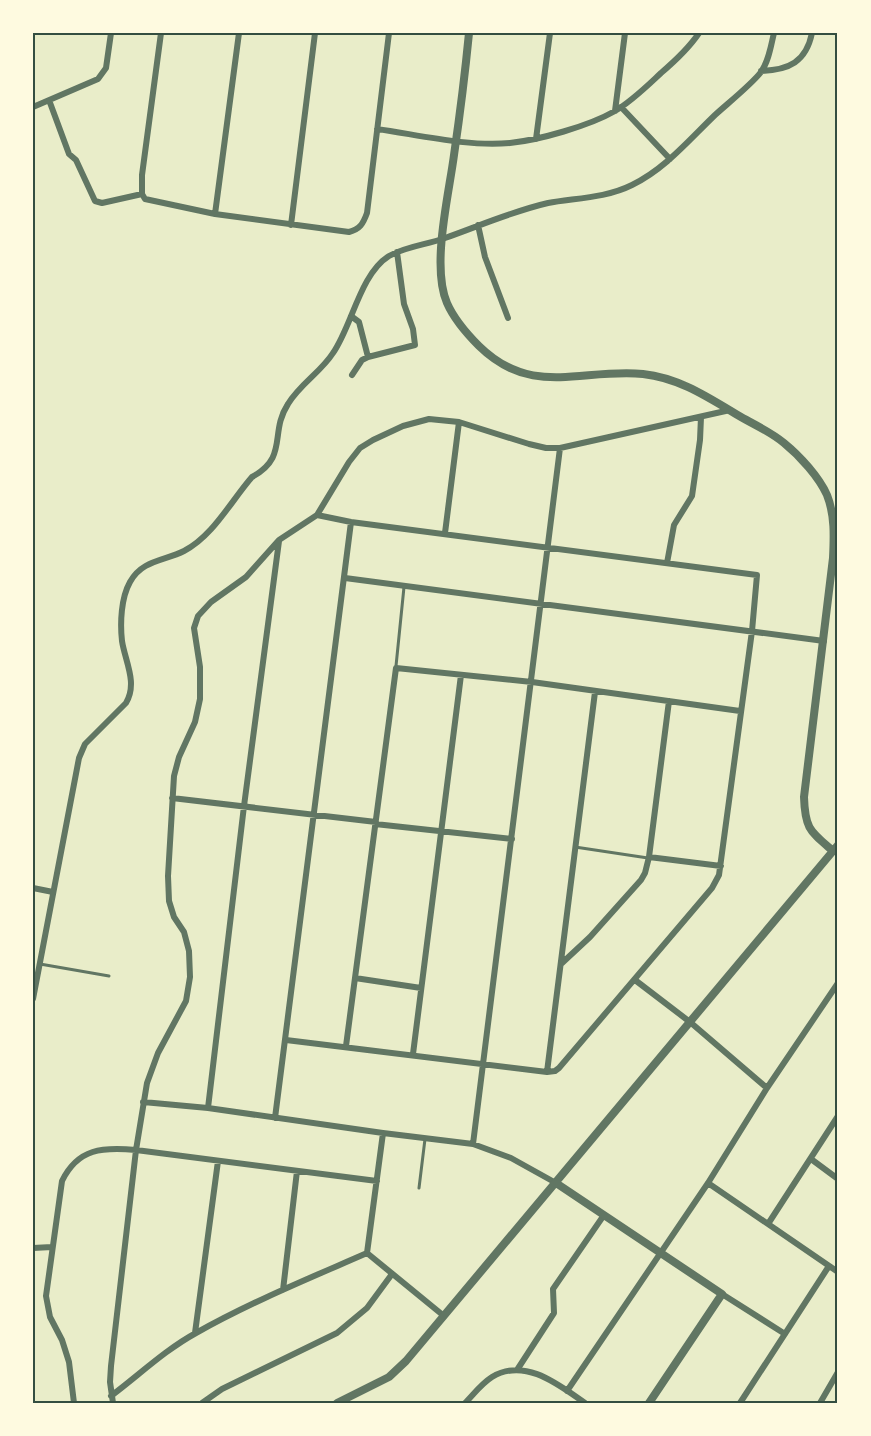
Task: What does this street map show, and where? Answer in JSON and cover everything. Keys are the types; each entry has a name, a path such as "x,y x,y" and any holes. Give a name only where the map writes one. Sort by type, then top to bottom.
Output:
{"street":[{"path":"33,106 88,84 102,74 108,60 111,33"},
{"path":"161,33 142,175 142,194 145,199 215,214 349,232 358,230 364,223 367,213 388,33"},
{"path":"215,214 239,33"},
{"path":"291,225 315,33"},
{"path":"337,1403 389,1377 406,1361 837,850 812,832 807,824 804,797 834,541 827,496 821,485 784,442 695,389 672,380 643,374 540,377 499,363 467,334 447,303 440,274 470,33"},
{"path":"536,138 550,33"},
{"path":"618,109 625,33"},
{"path":"377,129 456,140 509,143 585,124 618,109 635,97 668,68 699,33"},
{"path":"33,999 74,774 81,750 126,703 130,695 130,677 122,642 122,629 124,603 130,582 143,566 185,550 200,539 252,477 267,467 275,452 282,416 288,403 333,353 377,267 397,252 443,239 539,205 613,192 649,175 670,159 761,71 774,33"},
{"path":"761,71 783,69 800,59 806,52 812,33"},
{"path":"49,100 69,154 76,160 95,201 102,203 142,194"},
{"path":"618,109 670,159"},
{"path":"478,225 489,272 508,318"},
{"path":"351,375 362,360 368,357 415,345 404,304 397,252"},
{"path":"351,316 359,322 368,357"},
{"path":"112,1400 111,1366 143,1102 158,1053 186,1001 190,977 189,951 184,932 174,917 169,901 172,798 176,766 195,722 200,699 200,667 194,633 195,621 211,602 246,578 279,540 317,515 360,448 416,422 429,419 459,422 529,444 560,448 730,410"},
{"path":"667,563 674,525 692,496 701,417"},
{"path":"446,533 459,422"},
{"path":"473,1144 560,448"},
{"path":"286,1040 547,1072 559,1068 716,882 721,866 752,631 757,575 351,522 317,515"},
{"path":"275,1118 351,522"},
{"path":"208,1108 279,540"},
{"path":"345,578 824,641"},
{"path":"346,1046 396,668 532,682 740,711"},
{"path":"413,1054 461,675"},
{"path":"547,1072 595,692"},
{"path":"561,964 590,938 645,873 649,858 669,701"},
{"path":"172,798 512,839"},
{"path":"649,858 721,866"},
{"path":"33,888 53,892"},
{"path":"355,978 421,988"},
{"path":"635,980 690,1022 767,1088"},
{"path":"567,1390 708,1183 767,1088 838,983"},
{"path":"143,1102 208,1108 473,1144 497,1152 556,1183 784,1334"},
{"path":"768,1224 838,1116"},
{"path":"367,1253 383,1133"},
{"path":"74,1403 69,1362 62,1340 50,1317 47,1304 48,1277 59,1194 67,1171 80,1159 96,1151 113,1148 376,1181"},
{"path":"811,1159 838,1179"},
{"path":"195,1333 218,1161"},
{"path":"284,1290 297,1171"},
{"path":"708,1183 838,1272"},
{"path":"517,1370 554,1313 554,1289 604,1215"},
{"path":"33,1248 52,1247"},
{"path":"367,1253 444,1316"},
{"path":"112,1400 164,1354 195,1333 367,1253"},
{"path":"740,1403 829,1266"},
{"path":"202,1403 222,1389 337,1334 367,1308 392,1274"},
{"path":"649,1403 722,1294"},
{"path":"465,1403 491,1378 517,1370 538,1374 585,1403"},
{"path":"820,1403 838,1372"}],"lane":[{"path":"396,668 404,585"},
{"path":"576,848 649,858"},
{"path":"40,964 109,976"},
{"path":"419,1188 425,1138"}]}
